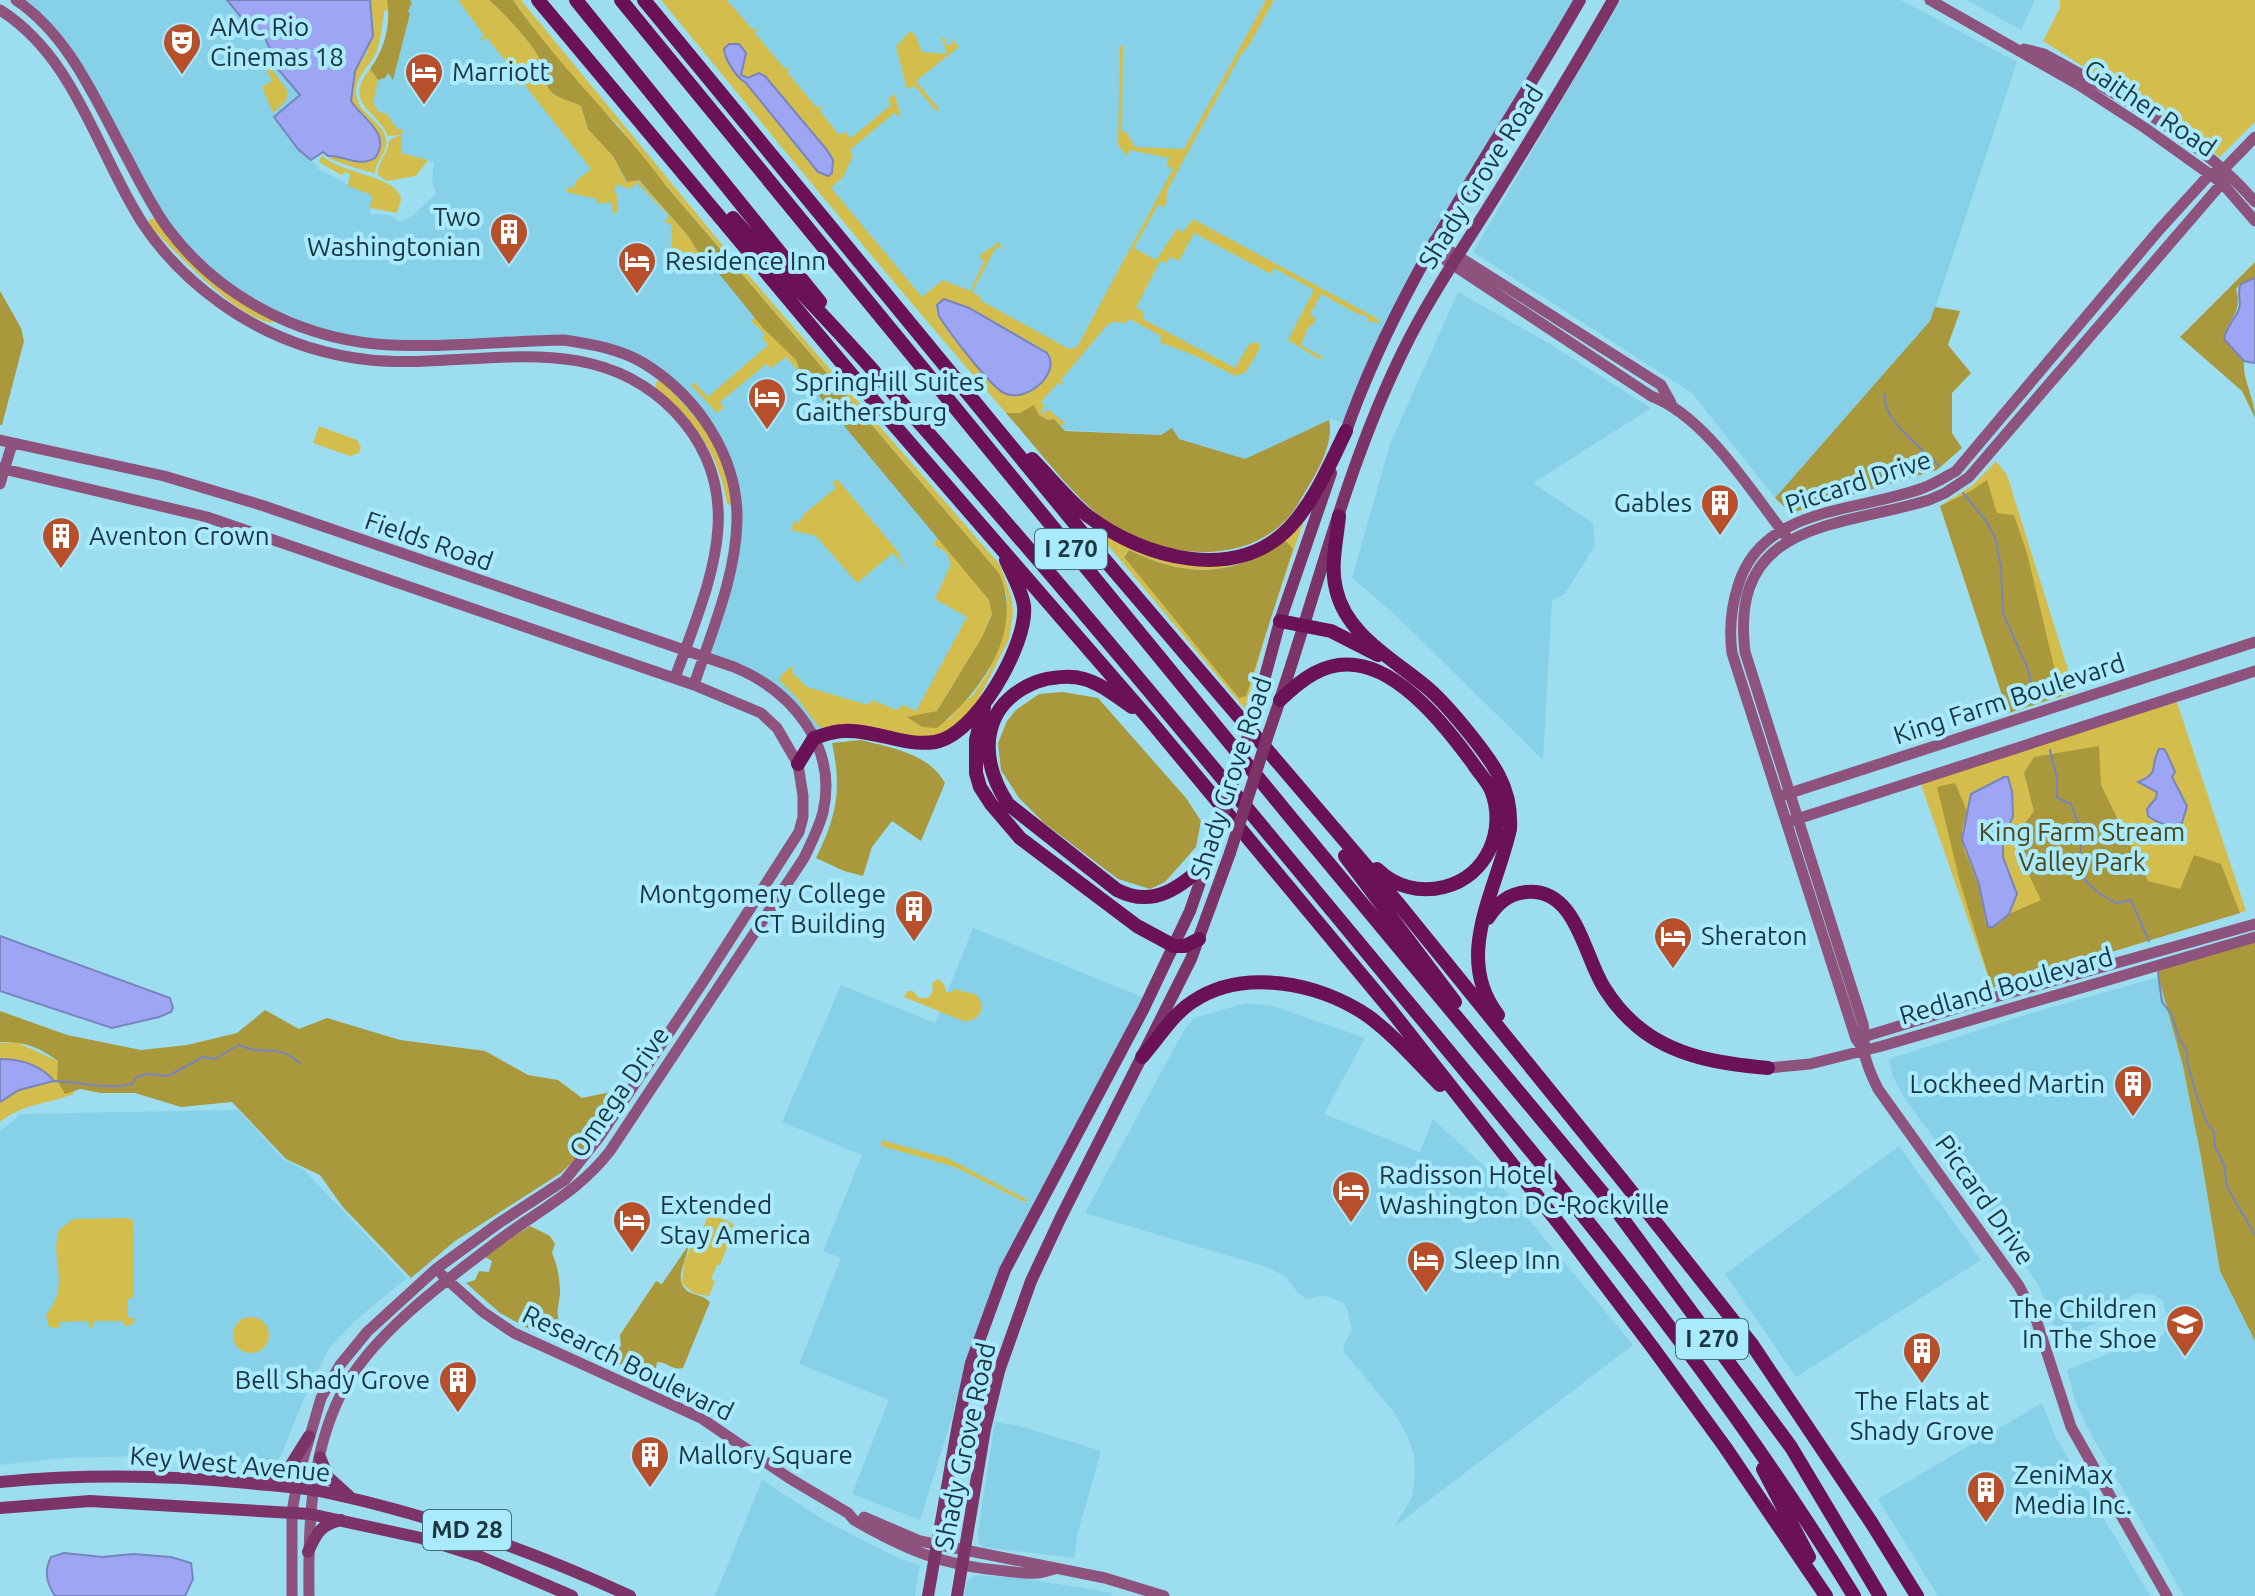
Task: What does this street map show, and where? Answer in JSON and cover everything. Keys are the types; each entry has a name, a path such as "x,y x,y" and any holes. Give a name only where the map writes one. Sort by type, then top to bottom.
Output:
{"highway":[{"name":"I 270","path":"538,0 878,406 1149,719 1390,1009 1689,1397 1828,1596"},
{"name":"I 270","path":"576,0 711,164 875,372 1078,605 1584,1213 1733,1412 1808,1520 1854,1596"},
{"name":"I 270","path":"621,0 1611,1203 1791,1447 1880,1596"},
{"name":"I 270","path":"644,0 1099,553 1397,902 1623,1181 1751,1343 1917,1596"},
{"path":"581,53 618,87 775,267 875,372"},
{"path":"972,399 1085,514 1113,533 1148,550 1189,560 1217,560 1249,552 1266,545 1289,528 1322,480 1346,431"},
{"path":"1339,516 1334,557 1336,592 1358,629 1389,661"},
{"path":"798,764 814,738 841,730 933,743 955,735 985,703 1018,642 1023,622 1024,603 1001,547"},
{"path":"1280,621 1331,631 1389,661 1430,690 1499,775 1511,812 1510,829 1481,928 1476,967 1483,991 1494,1010 1606,1151 1623,1181"},
{"path":"1280,700 1298,683 1321,669 1354,664 1383,673 1442,723 1490,788 1497,813 1493,842 1483,861 1470,876 1433,890 1417,889 1393,881 1336,832"},
{"path":"1149,719 1083,678 1060,677 1021,688 1005,702 992,723 988,741 989,764 996,787 1008,804 1117,890 1128,895 1142,898 1163,896 1184,884 1208,862"},
{"path":"985,703 974,753 980,787 1020,838 1137,926 1174,946 1185,946 1199,939"},
{"path":"1316,807 1319,822 1425,960 1523,1097"},
{"path":"1481,928 1507,897 1533,891 1545,895 1566,909 1603,988 1637,1026 1679,1051 1722,1063 1768,1068"},
{"path":"1142,1057 1186,1006 1209,992 1232,985 1264,982 1289,984 1332,997 1366,1015 1487,1132"},
{"path":"1733,1412 1828,1596"}],"main road":[{"name":"Shady Grove Road","path":"928,1596 971,1363 1005,1270 1174,946 1208,862 1255,714 1280,621 1376,351 1432,245 1580,0"},
{"name":"Shady Grove Road","path":"957,1596 985,1429 999,1371 1037,1268 1199,939 1230,853 1339,516 1390,380 1428,302 1613,0"},
{"path":"1480,153 1509,110 1522,99"},
{"path":"256,1484 289,1468 309,1436"},
{"path":"320,1457 328,1477 351,1498"},
{"name":"Key West Avenue","path":"0,1482 102,1475 208,1479 313,1490 497,1539 630,1596"},
{"name":"Key West Avenue","path":"0,1508 90,1501 292,1512 345,1519 481,1557 572,1596"},
{"path":"308,1552 324,1525 345,1519"}],"street":[{"name":"Gaither Road","path":"1930,0 2079,85 2210,174 2222,183 2255,221"},
{"path":"11,17 19,2 60,40 170,232 209,272 239,296 287,322 331,337 355,341 414,344 564,340 593,345 622,353 645,364 690,402 715,438 733,486 737,521 726,587 694,685"},
{"path":"0,10 38,41 54,60 154,239 198,286 244,318 281,337 348,357 414,361 534,357 579,359 635,379 661,398 683,421 710,464 718,496 718,542 712,572 675,678"},
{"name":"Gaither Road","path":"2009,46 2044,54 2162,123 2225,168 2255,202"},
{"path":"78,102 93,94"},
{"name":"Piccard Drive","path":"1791,821 1776,797 1732,653 1731,616 1741,576 1751,559 1814,516 1923,488 1956,471 2159,230 2210,174 2225,168 2255,137"},
{"name":"Piccard Drive","path":"2167,1596 2071,1427 2036,1319 2019,1286 1878,1089 1791,821 1789,793 1745,652 1742,630 1743,614 1755,578 1786,535 1929,500 1969,477 2222,183 2225,168"},
{"path":"134,208 149,200"},
{"path":"1432,245 1661,385 1671,403 1714,444 1786,535"},
{"path":"281,337 287,322"},
{"path":"533,340 534,357"},
{"path":"414,344 414,361"},
{"path":"0,484 6,442"},
{"name":"Fields Road","path":"6,442 164,476 264,506 734,667 770,684 786,698 814,738"},
{"name":"Fields Road","path":"3,469 207,517 694,685 761,713 777,728 798,764"},
{"name":"King Farm Boulevard","path":"1776,797 2255,642"},
{"name":"King Farm Boulevard","path":"1791,821 2255,671"},
{"name":"Omega Drive","path":"309,1596 308,1552 313,1490 327,1429 341,1393 379,1343 446,1280 516,1228 575,1190 610,1151 804,858 816,833 826,794 820,749 814,738"},
{"name":"Omega Drive","path":"292,1596 292,1512 321,1398 340,1365 367,1332 436,1269 565,1180 600,1136 792,846 803,817 798,764"},
{"name":"Redland Boulevard","path":"1861,1037 2255,924"},
{"name":"Redland Boulevard","path":"1768,1068 1810,1064 1864,1050 2255,937"},
{"name":"Research Boulevard","path":"436,1269 483,1312 514,1333 701,1418 789,1478 848,1513 854,1520 890,1540 934,1559 963,1558"},
{"name":"Research Boulevard","path":"848,1513 858,1514 899,1534 937,1545 963,1558 1037,1575 1054,1569 1105,1578 1164,1596"}],"shaded area":[{"path":"18,0 227,0 250,28 265,38 271,61 300,95 275,116 283,131 317,168 350,186 374,194 370,214 389,215 401,222 436,194 432,180 434,162 398,152 402,131 396,130 372,103 378,78 405,0 463,0 639,179 988,588 905,740 855,730 815,737 787,697 706,656 736,548 727,459 647,363 577,340 407,343 327,334 239,295 175,235 81,71"},
{"path":"665,0 1578,0 1439,231 1347,424 1332,419 1245,460 1166,435 1064,430 1054,419 1042,413 1036,405 1073,358 918,309"},
{"path":"1621,0 1901,0 2017,62 1931,321 1775,498 1692,393 1473,252"},
{"path":"1967,0 2035,0 2021,30"},
{"path":"1458,292 1545,341 1651,408 1533,483 1593,523 1595,546 1564,595 1552,600 1543,760 1393,613 1352,578 1390,444"},
{"path":"973,928 1147,999 1056,1168 969,1363 920,1520 852,1494 889,1400 799,1364 841,1258 823,1251 862,1155 782,1122 841,985 935,1023"},
{"path":"2159,977 2183,1066 2220,1271 2255,1341 2255,1596 2184,1596 2076,1403 2067,1370 2130,1345 2139,1347 2160,1338 2165,1332 2167,1319 2163,1301 2154,1295 2136,1293 2118,1304 2105,1319 2059,1339 2039,1286 1905,1099 1893,1077 1889,1059 2035,1012"},
{"path":"1246,1003 1273,1006 1365,1038 1324,1114 1420,1152 1433,1119 1485,1167 1633,1345 1394,1527 1412,1497 1414,1455 1393,1411 1345,1353 1343,1346 1352,1330 1343,1303 1330,1297 1306,1299 1287,1278 1270,1268 1085,1213 1183,1032 1194,1018"},
{"path":"238,1110 284,1160 303,1169 407,1278 356,1320 329,1348 276,1467 199,1458 147,1456 62,1458 0,1465 0,1131 21,1114"},
{"path":"1899,1146 1981,1260 1796,1377 1725,1274"},
{"path":"2042,1403 2055,1436 2150,1596 1938,1596 1878,1499"},
{"path":"995,1422 1020,1426 1101,1451 1078,1532 1074,1558 979,1544 978,1532"},
{"path":"762,1480 822,1519 920,1566 915,1596 715,1596"},
{"path":"975,1575 1021,1578 1112,1593 1111,1596 964,1596 967,1581"}],"green space":[{"path":"370,0 400,0 384,12 377,50 356,87 357,100 384,132 386,139 386,148 375,173 328,157 371,161 380,149 380,135 351,101 355,71 367,52 373,20"},
{"path":"387,0 410,0 412,3 393,80 388,73 378,80 370,69 386,36"},
{"path":"458,0 489,0 508,19 536,52 546,85 552,93 581,106 588,129 613,156 626,182 638,180 689,237 701,257 675,250 673,256 666,255 666,251 672,250 671,224 664,222 669,216 637,183 630,189 617,184 614,191 618,211 613,215 612,202 597,204 597,199 566,192 568,187 574,188 575,182 591,169 523,83 517,86 512,80 516,74 487,38 480,41 484,35"},
{"path":"489,0 513,0 667,187 999,573 1006,595 1006,617 994,659 969,697 937,728 922,727 907,717 937,711 982,637 992,614 989,600 801,374 796,360 763,328 716,270 701,257 689,237 639,180 627,182 613,156 588,129 581,106 552,93 546,85 536,52"},
{"path":"513,0 521,0 724,247 1000,565 1012,599 1009,639 972,712 961,724 931,738 819,727 779,680 794,665 792,672 807,687 868,705 872,700 897,710 903,705 916,711 967,617 935,599 951,564 947,553 933,544 939,538 989,600 992,613 982,637 937,711 908,717 922,727 949,719 973,695 989,671 1005,624 1007,596 999,573 638,153 618,125 589,97"},
{"path":"661,0 727,0 753,30 759,28 755,33 785,69 791,67 787,72 817,108 823,105 820,111 839,135 845,132 851,138 891,105 888,99 895,94 901,117 894,113 850,150 853,156 843,177 831,188 922,297 943,280 970,291 984,261 979,256 999,242 1003,249 996,247 972,292 981,297 980,300 1069,349 1077,347 1173,169 1166,165 1169,158 1130,150 1127,156 1118,145 1120,46 1123,46 1122,131 1127,133 1135,147 1184,149 1266,0 1274,0 1167,191 1166,207 1158,205 1134,248 1156,260 1177,229 1183,232 1193,219 1378,319 1380,323 1368,321 1367,316 1321,294 1310,315 1316,318 1301,345 1324,358 1319,359 1288,340 1314,290 1274,268 1271,274 1194,233 1179,261 1170,257 1166,263 1160,261 1136,308 1144,312 1143,319 1235,368 1250,343 1259,343 1260,348 1246,372 1235,376 1162,343 1161,336 1130,319 1126,323 1108,324 1061,380 1064,385 1058,383 1041,402 1045,406 1041,411 1044,414 1048,409 1066,424 1060,425 1054,419 1048,420 1028,409 1020,413 1006,413 875,260","holes":["746,53 741,75 745,78 759,73 765,76 827,150 831,173 828,176 818,172 807,160 738,77 726,58","940,301 969,308 1042,349 1052,360 1043,380 1020,395 1013,396 1003,389 968,356 948,331 936,308"]},
{"path":"2060,0 2255,0 2255,122 2220,157 2043,41 2060,8"},
{"path":"909,32 915,34 922,52 947,54 941,37 945,38 945,45 951,45 952,39 959,47 916,81 939,109 936,111 915,86 907,89 896,47"},
{"path":"267,63 288,91 286,101 273,113 262,87 272,81 264,65"},
{"path":"370,69 378,80 373,103 379,112 387,114 397,129 403,130 402,135 388,136 360,98 362,81"},
{"path":"402,136 401,153 428,160 416,176 387,181 378,175 378,170 389,140"},
{"path":"322,155 338,166 395,188 401,197 397,213 370,208 372,195 348,186 350,174 346,172 341,175 319,162"},
{"path":"154,218 168,236 273,323 241,309 190,267 149,225 149,220"},
{"path":"2255,262 2255,278 2236,289 2237,310 2224,338 2244,361 2255,418 2242,391 2180,337"},
{"path":"0,291 21,328 24,341 2,425 0,425"},
{"path":"1935,307 1960,311 1948,345 1971,373 1952,393 1952,433 1962,448 1937,470 1791,513 1775,498 1930,321"},
{"path":"755,317 796,360 801,374 786,357 771,368 766,364 720,402 724,408 717,413 691,385 694,382 708,397 768,345 762,338 765,334 751,321"},
{"path":"657,381 661,381 674,394 709,436 725,469 731,505 727,504 718,470 704,440 683,413 657,389"},
{"path":"1034,405 1039,415 1048,420 1054,419 1065,431 1161,435 1172,428 1179,439 1245,459 1329,420 1329,441 1316,474 1280,526 1256,541 1230,550 1202,552 1173,549 1119,529 1084,502 1006,413 1020,413"},
{"path":"319,426 357,440 361,447 359,453 350,456 313,443"},
{"path":"1996,461 2007,475 2075,692 2008,713 1940,506 1973,485"},
{"path":"835,480 900,554 909,571 893,553 857,583 816,536 791,530 794,521 799,523 804,514 836,488"},
{"path":"1987,480 1997,513 2014,515 2027,553 2061,696 2008,713 1940,506"},
{"path":"1305,517 1268,626 1245,709 1096,531 1219,565","holes":["1129,550 1148,558 1200,570 1233,565 1270,551 1267,627 1245,696 1239,697 1124,556"]},
{"path":"1285,540 1293,549 1246,696 1239,698 1124,557 1129,550 1170,566 1208,570 1246,562"},
{"path":"1063,692 1098,698 1186,798 1201,821 1196,847 1165,882 1150,889 1118,879 1044,823 1019,798 1001,770 998,743 1007,721 1016,710 1039,694"},
{"name":"King Farm Stream Valley Park","path":"2177,702 2246,911 1992,988 1920,782"},
{"path":"861,740 919,758 945,783 921,841 892,821 872,847 863,876 816,858 829,829 836,802 837,774 832,743"},
{"path":"2099,746 2101,785 2148,881 2180,889 2194,855 2221,864 2240,913 1992,988 1960,882 1937,787 1955,783 1967,811 1962,829 1964,849 1983,897 1985,922 2000,923 2009,914 2041,900 2015,837 2034,811 2024,773 2034,757"},
{"path":"2255,937 2255,1341 2220,1271 2183,1066 2155,964"},
{"path":"938,979 944,984 946,992 955,989 977,995 982,1005 976,1018 963,1021 904,997 907,991 913,991 919,998 928,998 933,991 932,983"},
{"path":"265,1010 299,1029 327,1018 400,1040 485,1051 528,1075 558,1080 582,1098 616,1091 608,1111 577,1157 561,1173 455,1241 411,1278 342,1206 320,1175 286,1159 232,1102 181,1107 135,1093 101,1093 80,1089 65,1094 57,1080 58,1061 31,1046 0,1042 0,1011 67,1035 141,1050 187,1045 237,1033"},
{"path":"16,1042 77,1070 74,1094 26,1108 0,1122 0,1043"},
{"path":"881,1140 947,1158 1028,1200 1025,1202 955,1167 882,1146"},
{"path":"709,1213 732,1223 735,1228 711,1279 715,1281 709,1296 693,1293 682,1283 684,1263"},
{"path":"129,1218 133,1221 134,1297 128,1299 128,1317 135,1319 133,1324 125,1327 123,1321 94,1321 90,1328 88,1321 60,1322 59,1328 49,1327 46,1315 58,1293 56,1252 59,1230 73,1219"},
{"path":"530,1226 550,1236 555,1244 552,1253 560,1294 559,1321 549,1321 529,1329 500,1313 466,1283 475,1280 479,1271 489,1272 492,1261 483,1256"},
{"path":"688,1246 681,1274 682,1285 710,1302 683,1368 657,1362 656,1368 647,1376 618,1363 616,1351 621,1346 620,1335 656,1281 662,1284"},
{"path":"251,1317 264,1322 269,1335 264,1348 251,1353 238,1348 233,1335 238,1322"}],"water":[{"path":"227,0 370,0 373,36 355,71 351,101 378,134 379,149 375,158 363,162 328,156 323,152 311,160 298,149 274,117 300,95 271,61 265,38 250,28"},
{"path":"729,44 739,44 746,53 741,75 748,78 759,73 765,76 827,150 833,160 832,173 828,176 818,172 735,73 724,49"},
{"path":"2255,278 2254,363 2244,361 2224,339 2239,309 2241,284"},
{"path":"944,299 969,308 1047,353 1050,369 1046,377 1039,385 1022,394 1004,393 997,388 939,316 937,305"},
{"path":"2159,749 2164,749 2167,754 2175,772 2172,777 2187,806 2182,823 2164,824 2148,816 2147,809 2157,792 2138,782 2150,776"},
{"path":"2008,777 2012,792 2013,816 2003,841 2003,857 2017,894 2009,914 1993,927 1988,927 1979,884 1962,839 1971,794"},
{"path":"0,936 170,998 173,1008 159,1017 112,1028 0,991"},
{"path":"0,1059 30,1064 54,1081 19,1090 0,1102"},
{"path":"64,1553 102,1557 133,1554 171,1557 191,1563 193,1579 185,1596 55,1596 48,1581 47,1567 51,1557"}],"waterway":[{"path":"1885,394 1885,403 1896,423 1939,466"},
{"path":"1963,493 1995,537 2001,568 2003,613 2028,669 2035,701"},
{"path":"2050,750 2057,778 2057,798 2071,804 2083,836 2079,857 2084,879 2097,892 2116,903 2131,900 2149,941"},
{"path":"2158,973 2162,1002 2172,1015 2187,1051 2197,1097 2208,1125 2214,1131 2215,1147 2224,1165 2227,1187 2255,1235"},
{"path":"54,1081 123,1086 147,1074 168,1076 203,1057 215,1059 239,1045 283,1053 300,1063"}],"place":[{"name":"AMC Rio Cinemas 18","path":"182,76"},
{"name":"Marriott","path":"424,106"},
{"name":"Two Washingtonian","path":"509,266"},
{"name":"Residence Inn","path":"637,295"},
{"name":"SpringHill Suites Gaithersburg","path":"767,431"},
{"name":"Gables","path":"1720,537"},
{"name":"Aventon Crown","path":"61,570"},
{"name":"Montgomery College CT Building","path":"914,943"},
{"name":"Sheraton","path":"1673,970"},
{"name":"Lockheed Martin","path":"2133,1118"},
{"name":"Radisson Hotel Washington DC-Rockville","path":"1351,1224"},
{"name":"Extended Stay America","path":"632,1254"},
{"name":"Sleep Inn","path":"1426,1294"},
{"name":"The Children In The Shoe","path":"2185,1358"},
{"name":"The Flats at Shady Grove","path":"1922,1385"},
{"name":"Bell Shady Grove","path":"458,1414"},
{"name":"Mallory Square","path":"650,1489"},
{"name":"ZeniMax Media Inc.","path":"1986,1524"}]}
